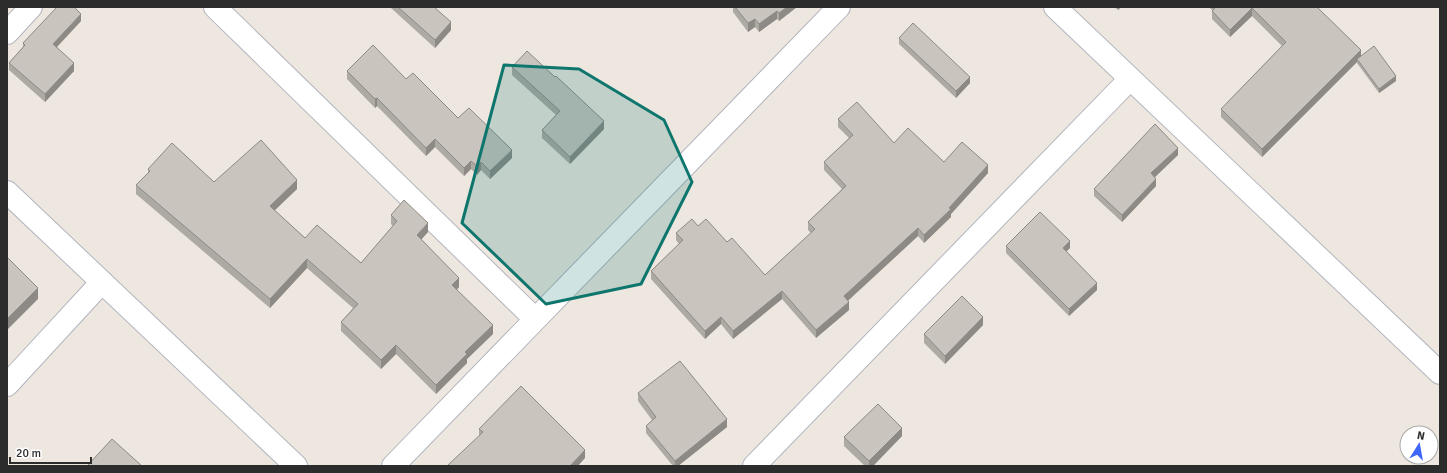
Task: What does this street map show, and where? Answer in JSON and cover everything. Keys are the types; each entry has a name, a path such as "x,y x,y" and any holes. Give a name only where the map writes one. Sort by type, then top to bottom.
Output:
{"street":[{"path":"7,33 31,7"},
{"path":"215,7 536,319"},
{"path":"392,466 840,7"},
{"path":"1055,7 1440,372"},
{"path":"754,466 1130,79"},
{"path":"7,192 296,466"},
{"path":"7,384 102,282"}],"highlighted area":[{"path":"504,65 579,69 664,120 692,182 641,284 546,304 462,223"}],"building":[{"path":"57,7 74,7 81,14 53,44 74,63 45,94 9,63 25,45 23,43"},
{"path":"398,7 434,7 451,22 435,40"},
{"path":"735,7 787,7 779,13 777,11 759,24 755,19 748,23"},
{"path":"1216,7 1317,7 1361,50 1262,149 1221,109 1286,42 1252,8 1230,30 1212,11"},
{"path":"913,23 970,77 956,91 899,38"},
{"path":"373,45 406,79 413,73 458,118 469,108 512,150 490,171 481,162 477,166 471,161 464,168 435,139 426,148 377,98 375,99 347,71"},
{"path":"1374,46 1396,76 1379,89 1357,59"},
{"path":"527,51 604,121 570,157 542,130 560,111 512,67"},
{"path":"857,102 894,143 908,128 944,162 962,142 988,165 949,208 951,209 924,235 918,228 844,296 849,302 816,330 782,291 733,331 721,317 705,331 651,271 683,240 676,233 692,219 698,226 706,219 727,242 732,238 765,275 815,229 808,222 846,186 824,162 853,135 838,119"},
{"path":"1155,124 1178,148 1151,173 1156,179 1122,215 1094,189"},
{"path":"261,140 297,180 270,206 305,238 317,225 361,263 397,221 391,215 404,200 428,223 417,235 459,278 452,285 493,325 465,352 467,354 436,385 396,345 381,360 341,322 358,304 307,259 270,299 136,185 150,171 148,169 172,143 214,182"},
{"path":"1040,212 1070,241 1063,248 1097,283 1069,309 1006,246"},
{"path":"7,257 38,288 7,319"},
{"path":"962,296 983,317 945,356 924,334"},
{"path":"680,361 727,419 675,461 646,426 656,417 638,393"},
{"path":"521,386 585,450 570,466 447,466 483,432 479,429"},
{"path":"878,404 902,428 869,461 844,437"},
{"path":"112,439 142,466 87,466"}]}
